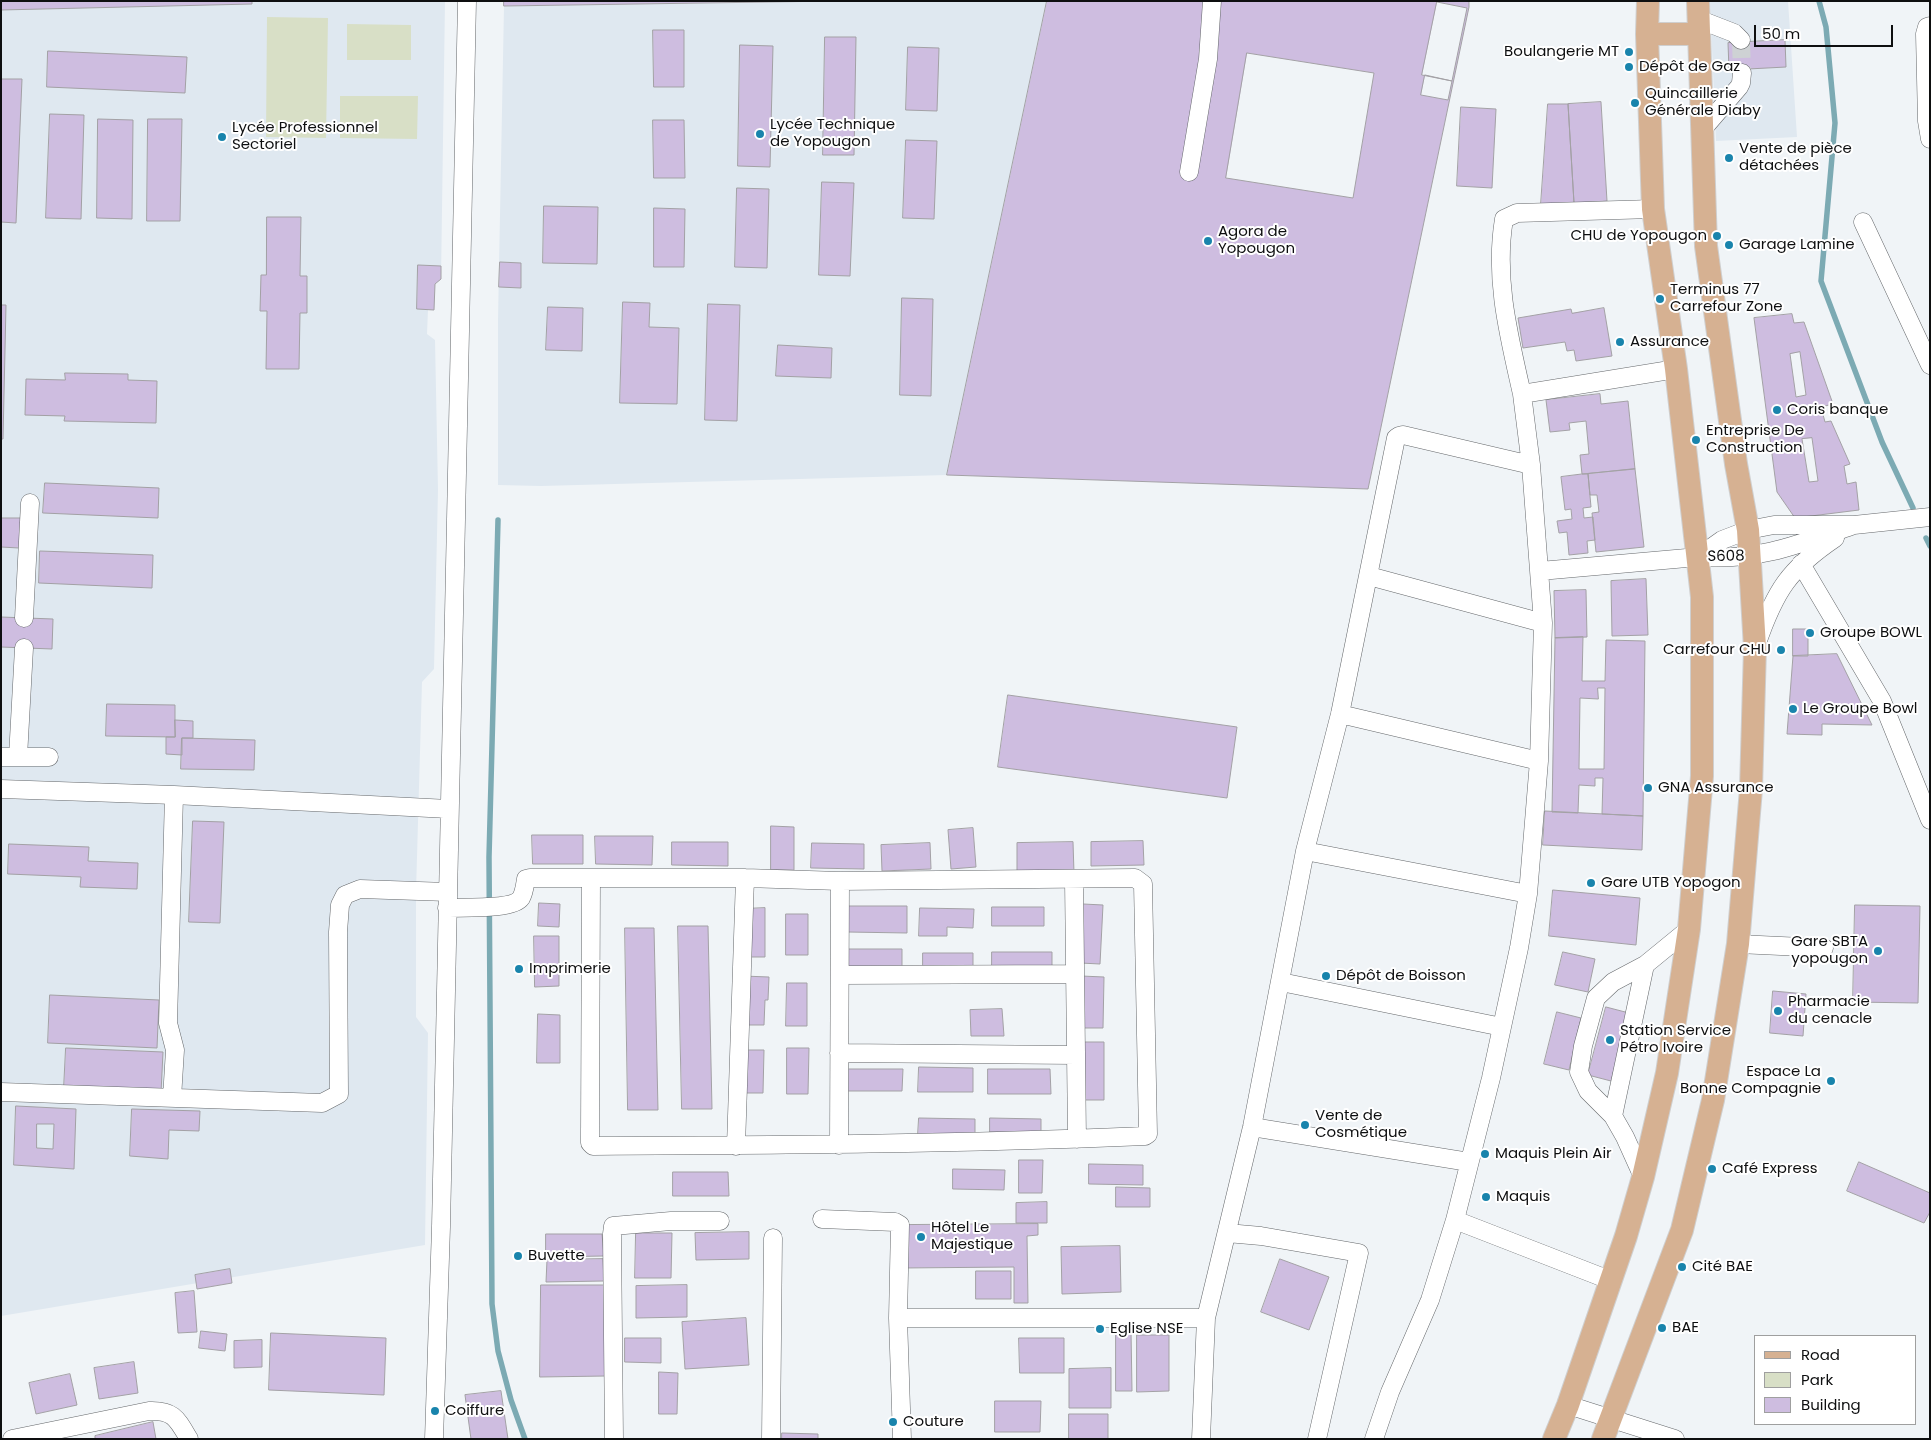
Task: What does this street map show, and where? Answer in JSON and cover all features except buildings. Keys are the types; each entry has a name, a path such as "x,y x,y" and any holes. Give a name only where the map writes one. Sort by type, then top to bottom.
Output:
{"main road":[{"path":"1554,1439 1612,1281 1643,1177 1666,1074 1689,929 1702,776 1702,598 1676,369 1653,209 1647,34 1648,1"},
{"path":"1607,1429 1682,1230 1713,1100 1738,944 1751,789 1755,648 1750,557 1748,530 1736,464 1706,246 1698,18 1647,34"}],"street":[{"path":"434,1439 442,1227 449,810 467,1"},
{"path":"1189,172 1208,59 1212,1"},
{"path":"1698,18 1734,33 1741,40"},
{"path":"1930,26 1925,34 1930,139"},
{"path":"1702,130 1739,88 1742,73"},
{"path":"1374,1439 1390,1392 1430,1300 1455,1220 1491,1078 1519,948 1528,894 1539,761 1543,623 1531,465 1522,394 1505,318 1500,238 1504,220 1516,213 1653,209"},
{"path":"1863,222 1930,365"},
{"path":"1522,394 1676,369"},
{"path":"1201,1439 1206,1318 1252,1127 1305,851 1340,714 1396,438 1399,436 1531,465"},
{"path":"24,618 30,503"},
{"name":"S608","path":"1698,557 1722,540 1748,530 1774,526 1854,525 1930,517"},
{"path":"1755,648 1768,610 1785,582 1801,564 1854,525"},
{"name":"S608","path":"1698,557 1722,559 1750,557 1795,546 1854,525"},
{"path":"1540,571 1698,557"},
{"path":"1801,564 1882,702 1930,820"},
{"path":"1369,576 1543,623"},
{"path":"24,648 10,757 49,758"},
{"path":"1340,714 1539,761"},
{"path":"1,789 174,795 449,810"},
{"path":"172,1098 175,1050 168,1023 174,795"},
{"path":"1305,851 1528,894"},
{"path":"1,1092 322,1103 339,1094 340,905 345,895 360,888 489,907 521,899 528,879 591,878 745,878 840,881 1074,880 1128,877 1135,878 1143,884 1149,1130 1145,1136 1077,1139 736,1146 593,1146 590,1143 591,878"},
{"path":"736,1146 745,878"},
{"path":"1074,880 1077,1139"},
{"path":"839,1144 840,881"},
{"path":"1643,1177 1625,1137 1613,1116 1588,1090 1579,1072 1583,1046 1596,998 1613,982 1645,965 1689,929"},
{"path":"1738,944 1824,948"},
{"path":"1613,1116 1645,965"},
{"path":"840,975 1075,974"},
{"path":"1281,982 1502,1027"},
{"path":"839,1053 1076,1055"},
{"path":"1252,1127 1469,1162"},
{"path":"822,1219 895,1222 900,1225 898,1318 902,1439"},
{"path":"1455,1220 1612,1281"},
{"path":"614,1439 613,1226 671,1221 720,1221"},
{"path":"1227,1233 1261,1236 1359,1253 1318,1439"},
{"path":"771,1439 773,1238"},
{"path":"898,1318 1206,1318"},
{"path":"1568,1405 1607,1429 1675,1439"},
{"path":"12,1439 150,1410 162,1410 169,1412 178,1421 189,1439"}],"shaded area":[{"path":"307,1 445,1 441,279 435,284 434,310 428,310 427,334 435,340 438,490 434,669 422,682 416,892 416,1017 428,1033 425,1245 1,1316 1,8"},
{"name":"Lycée Technique de Yopougon","path":"835,1 1047,1 947,475 541,486 498,485 498,320 504,6"},
{"path":"1710,1 1788,1 1797,137 1716,141"}],"green space":[{"path":"267,17 328,18 326,138 266,137"},
{"path":"347,24 411,25 411,60 347,60"},
{"path":"340,96 418,96 417,139 340,138"}],"waterway":[{"path":"1819,1 1826,27 1835,123 1821,281 1882,442 1913,508"},
{"path":"498,520 489,857 492,1304 498,1351 511,1400 525,1439"},
{"path":"1926,538 1930,546"}],"tunnel":[{"path":"1741,40 1742,73"}],"place":[{"name":"Boulangerie MT","path":"1629,52"},
{"name":"Dépôt de Gaz","path":"1629,67"},
{"name":"Quincaillerie Générale Diaby","path":"1635,103"},
{"name":"Lycée Technique de Yopougon","path":"760,134"},
{"name":"Lycée Professionnel Sectoriel","path":"222,137"},
{"name":"Vente de pièce détachées","path":"1729,158"},
{"name":"CHU de Yopougon","path":"1717,236"},
{"name":"Agora de Yopougon","path":"1208,241"},
{"name":"Garage Lamine","path":"1729,245"},
{"name":"Terminus 77 Carrefour Zone","path":"1660,299"},
{"name":"Assurance","path":"1620,342"},
{"name":"Coris banque","path":"1777,410"},
{"name":"Entreprise De Construction","path":"1696,440"},
{"name":"Groupe BOWL","path":"1810,633"},
{"name":"Carrefour CHU","path":"1781,650"},
{"name":"Le Groupe Bowl","path":"1793,709"},
{"name":"GNA Assurance","path":"1648,788"},
{"name":"Gare UTB Yopogon","path":"1591,883"},
{"name":"Gare SBTA yopougon","path":"1878,951"},
{"name":"Imprimerie","path":"519,969"},
{"name":"Dépôt de Boisson","path":"1326,976"},
{"name":"Pharmacie du cenacle","path":"1778,1011"},
{"name":"Station Service Pétro Ivoire","path":"1610,1040"},
{"name":"Espace La Bonne Compagnie","path":"1831,1081"},
{"name":"Vente de Cosmétique","path":"1305,1125"},
{"name":"Maquis Plein Air","path":"1485,1154"},
{"name":"Café Express","path":"1712,1169"},
{"name":"Maquis","path":"1486,1197"},
{"name":"Hôtel Le Majestique","path":"921,1237"},
{"name":"Buvette","path":"518,1256"},
{"name":"Cité BAE","path":"1682,1267"},
{"name":"BAE","path":"1662,1328"},
{"name":"Eglise NSE","path":"1100,1329"},
{"name":"Coiffure","path":"435,1411"},
{"name":"Couture","path":"893,1422"}]}
